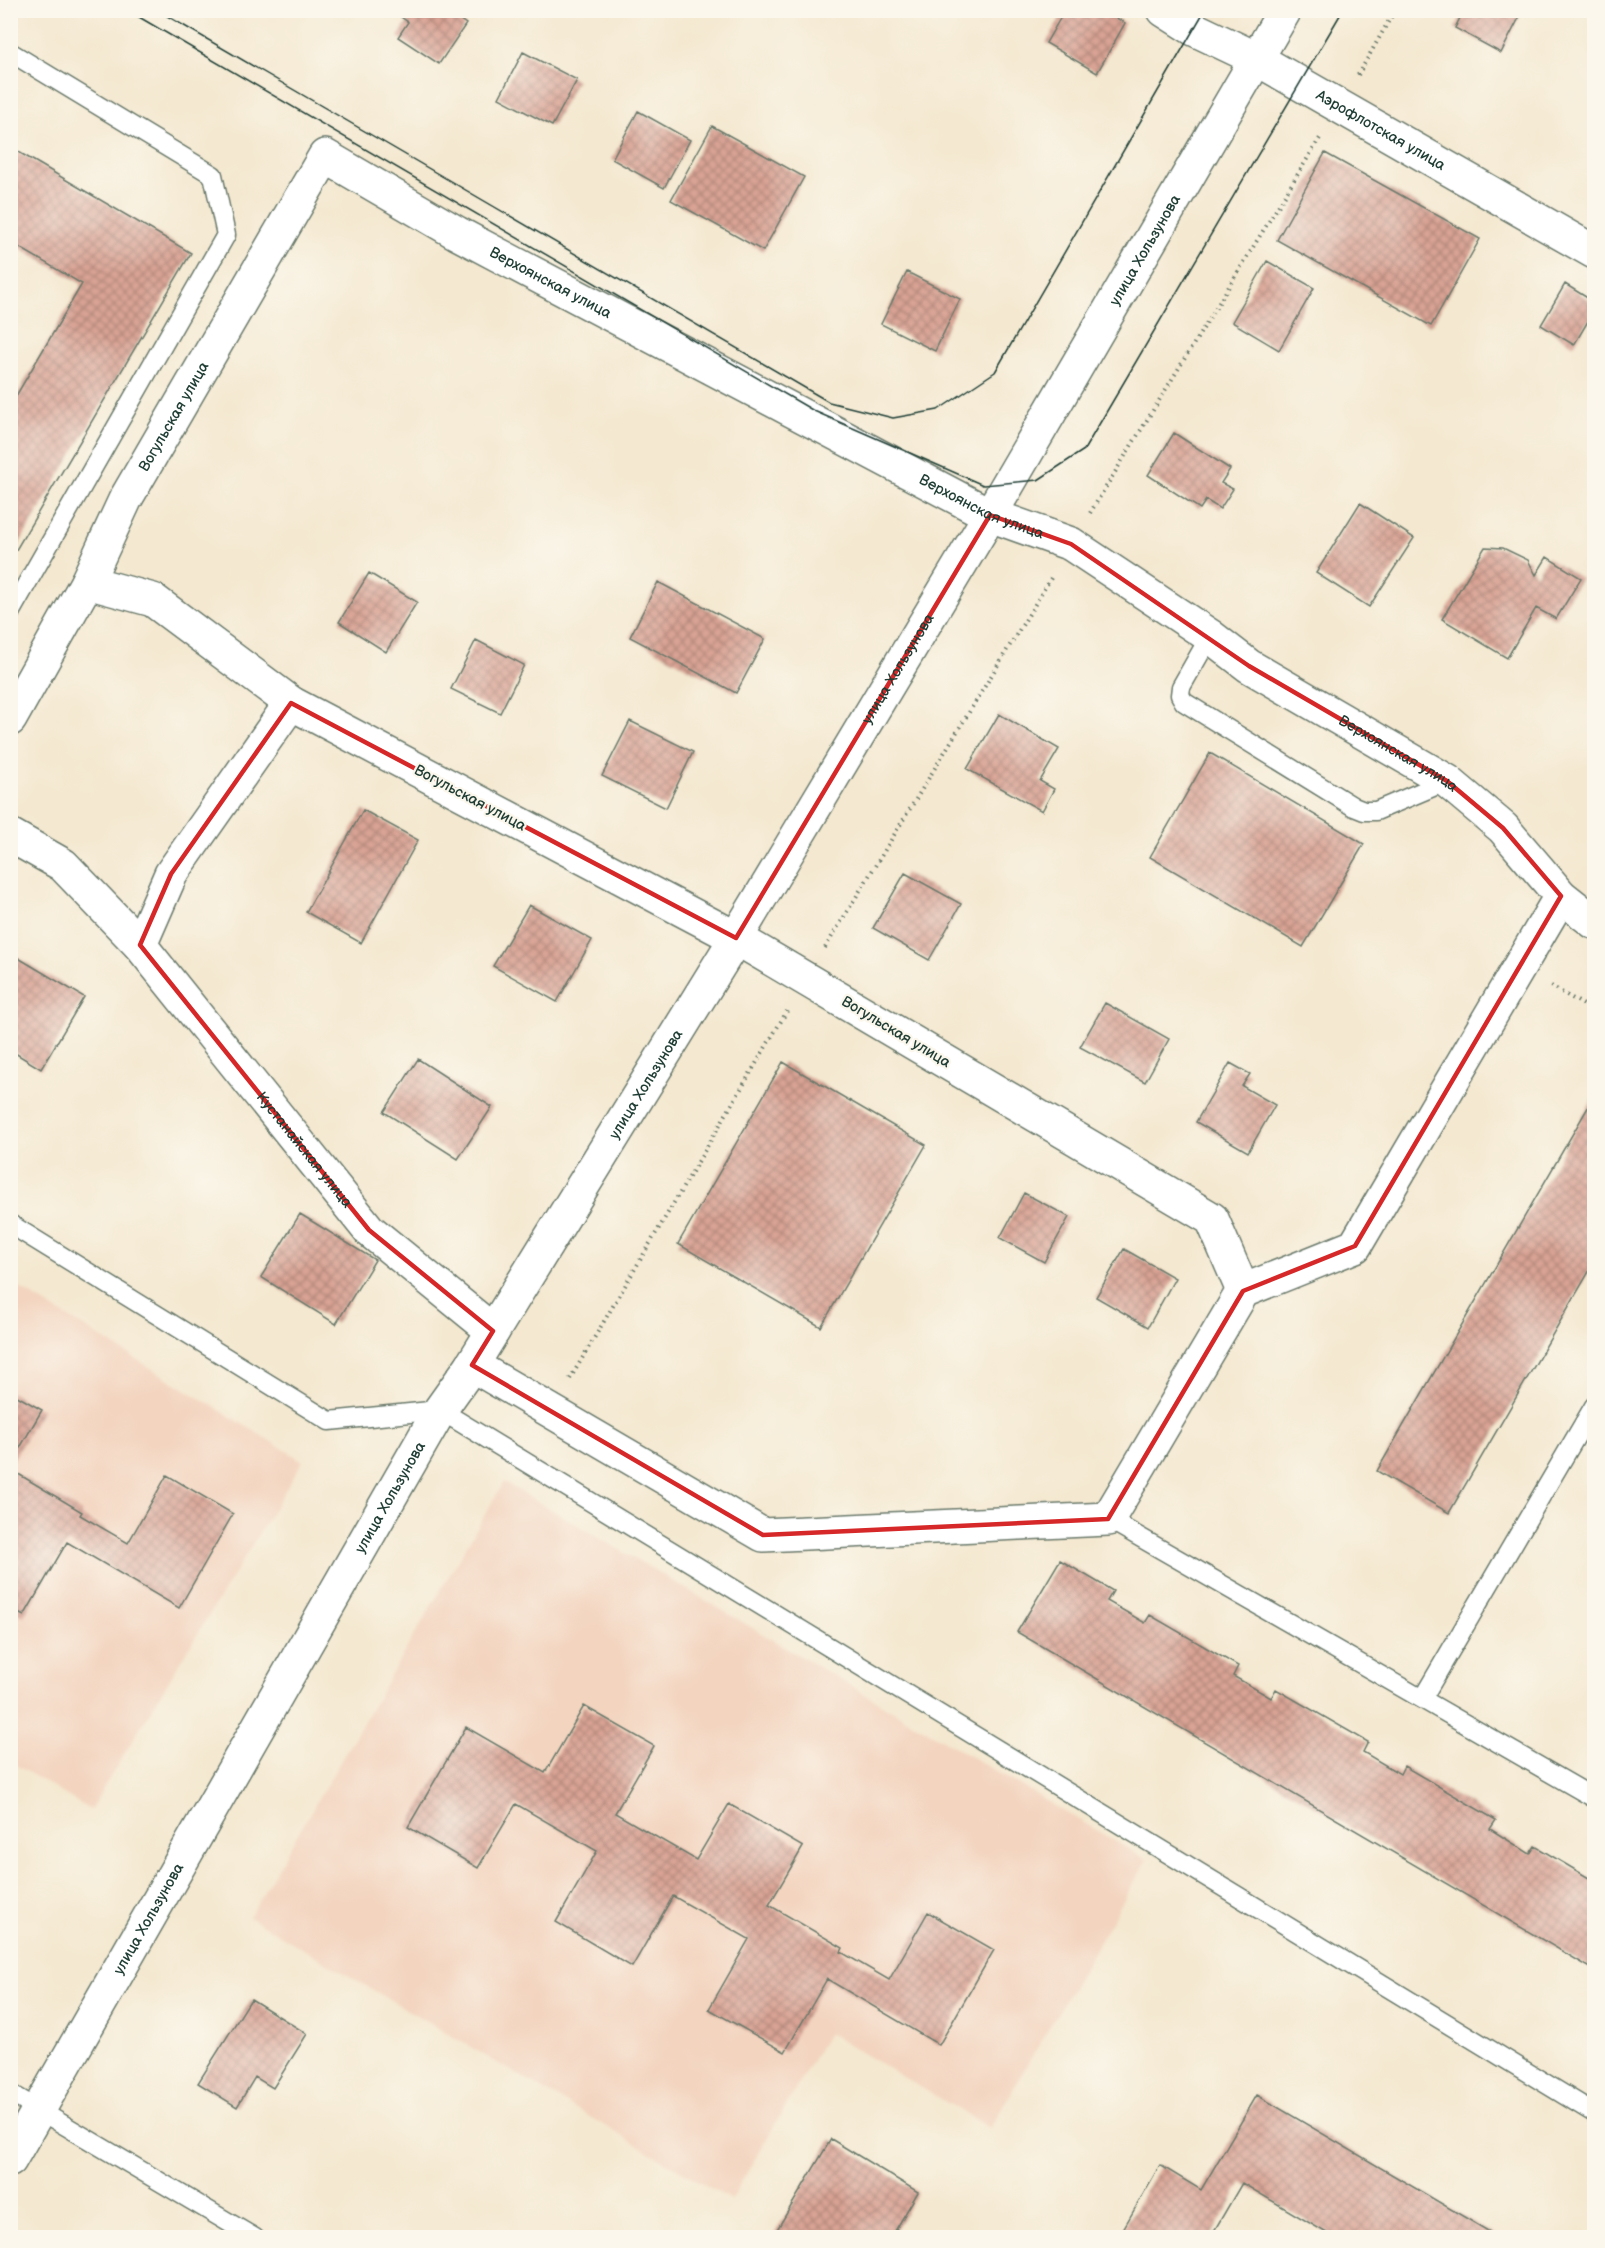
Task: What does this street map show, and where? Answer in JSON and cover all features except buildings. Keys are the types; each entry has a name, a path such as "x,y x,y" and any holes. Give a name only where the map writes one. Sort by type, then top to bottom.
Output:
{"street":[{"name":"Аэрофлотская улица","path":"1164,10 1194,28 1257,59 1594,252"},
{"name":"улица Хользунова","path":"10,2160 440,1410 472,1365 736,938 990,515 1285,10"},
{"name":"Верхоянская улица","path":"325,156 457,233 990,515 1071,544 1210,636 1249,666 1447,781 1503,828 1561,896 1594,922"},
{"name":"Вогульская улица","path":"325,156 125,500 87,582 153,600 291,703 736,938 1212,1219 1244,1291"},
{"path":"10,719 87,582"},
{"path":"140,945 171,874 291,703"},
{"name":"Кустанайская улица","path":"10,835 63,864 140,945 369,1230 493,1331"},
{"path":"472,1365 763,1535 1108,1520 1244,1291 1355,1246 1561,896"}],"lane":[{"path":"10,52 213,175 226,235 10,613"},
{"path":"1210,636 1181,687 1180,695 1184,702 1354,807 1364,811 1376,811 1447,781"},
{"path":"10,1224 329,1421 440,1410 1594,2113"},
{"path":"1422,1699 1594,1406"},
{"path":"1108,1520 1594,1798"},
{"path":"10,2093 255,2238"}],"path":[{"path":"551,1411 806,980 1340,106 1395,10"},
{"path":"1520,967 1594,1011"}],"highlighted area":[{"path":"990,515 1071,544 1249,666 1447,781 1503,828 1561,896 1355,1246 1243,1291 1108,1519 763,1535 472,1365 493,1331 369,1230 140,945 171,874 291,703 736,938"}],"shaded area":[{"path":"10,1282 303,1461 90,1810 11,1762"},
{"path":"504,1482 1147,1860 990,2128 828,2033 731,2200 249,1917"}],"tram line":[{"path":"127,10 814,411 983,485 1038,480 1084,450 1343,10"},
{"path":"157,10 829,402 893,418 938,410 995,372 1205,10"}]}
